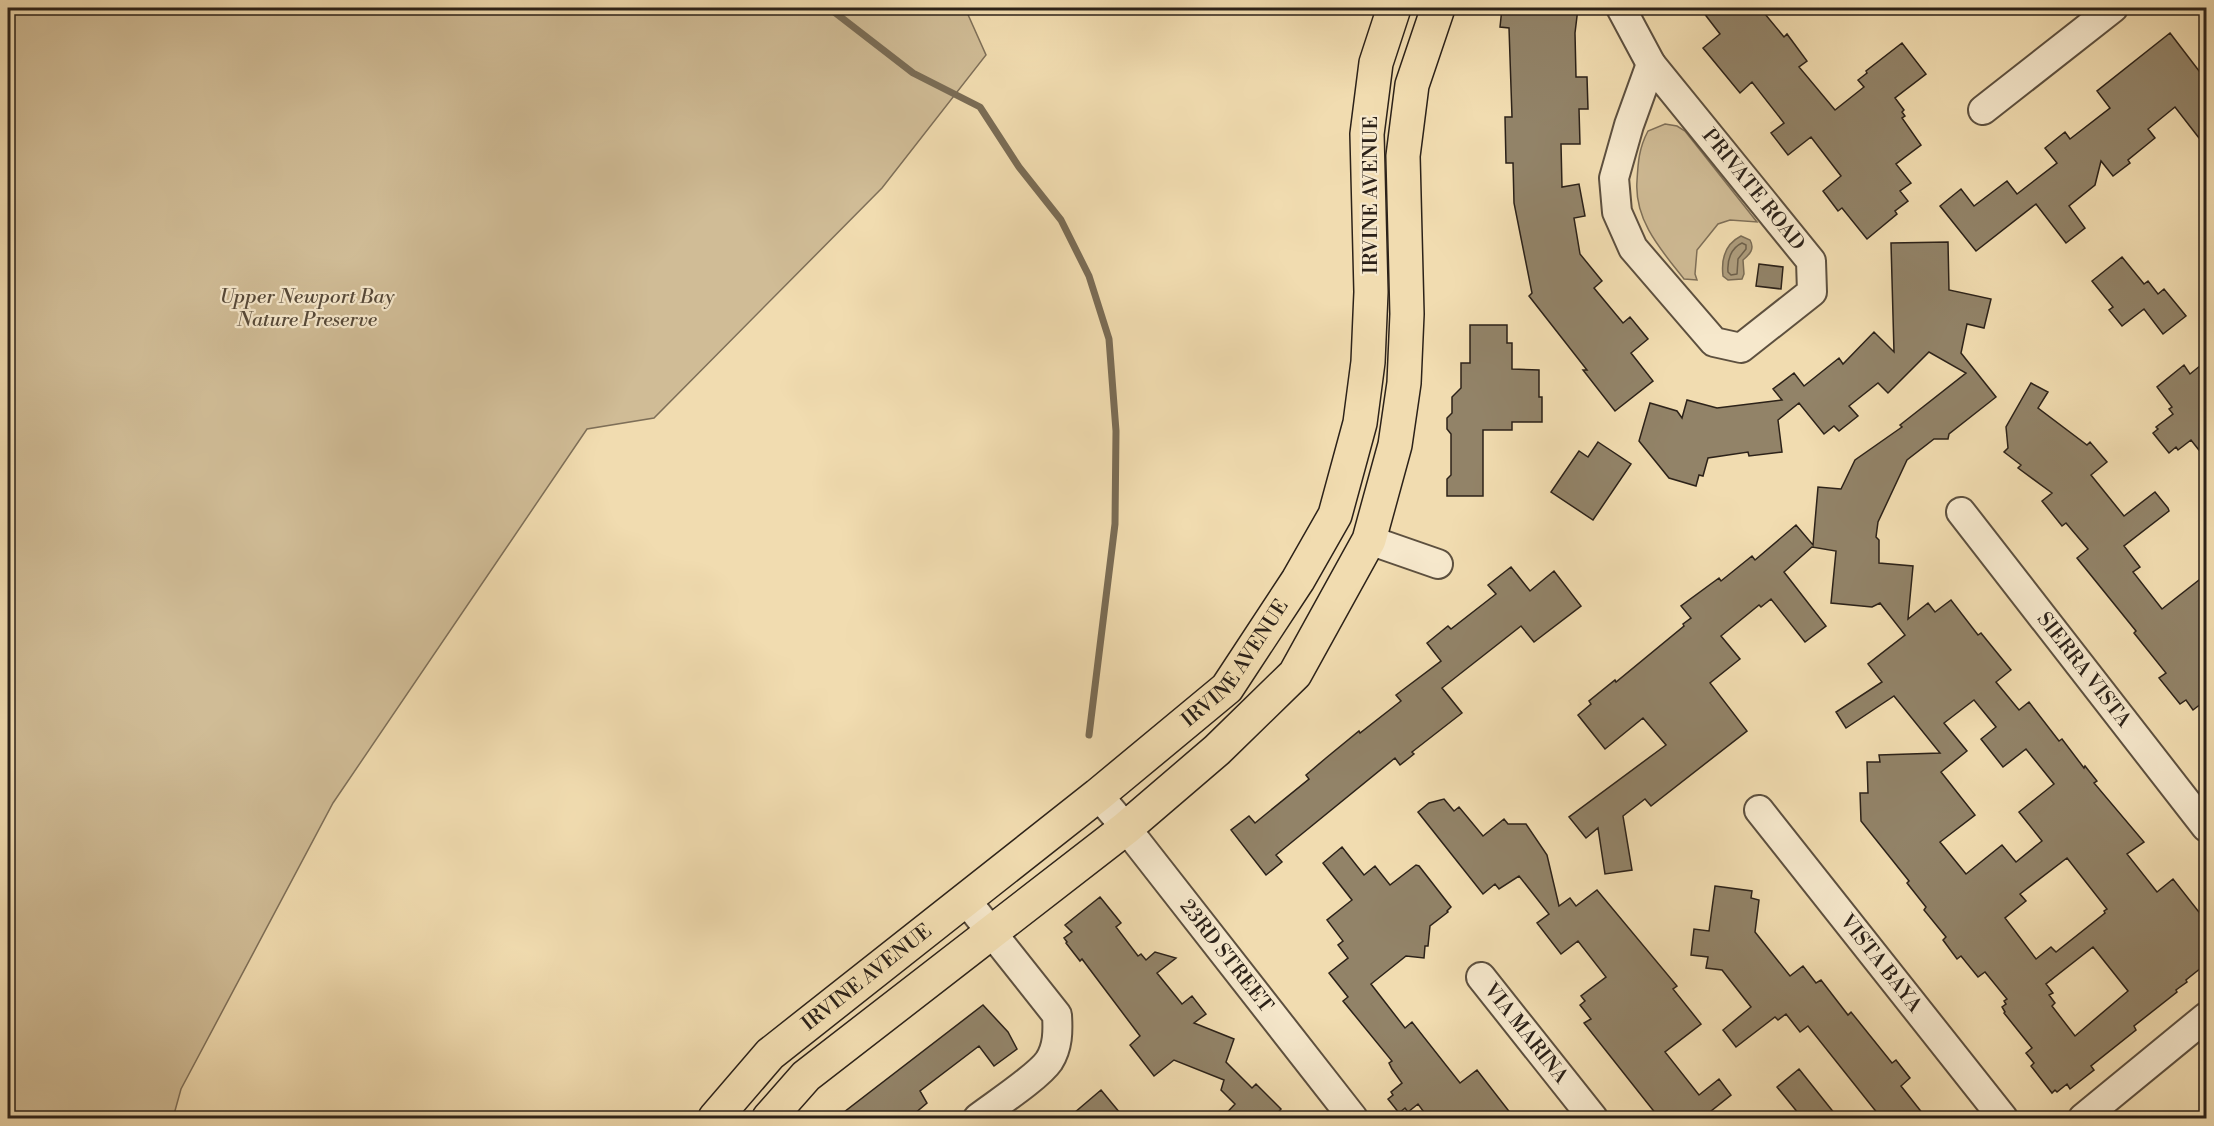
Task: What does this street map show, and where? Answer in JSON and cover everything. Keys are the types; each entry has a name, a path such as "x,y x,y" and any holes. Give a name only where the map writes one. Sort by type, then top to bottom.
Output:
{"main road":[{"name":"IRVINE AVENUE","path":"715,1119 770,1054 1181,729 1227,688 1298,579 1335,514 1360,423 1368,362 1371,292 1367,134 1376,63 1394,8"},
{"name":"IRVINE AVENUE","path":"769,1119 806,1076 1126,828 1217,750 1295,674 1369,540 1395,445 1404,383 1407,314 1403,156 1412,85 1438,8"}],"street":[{"name":"PRIVATE ROAD","path":"1621,8 1651,64 1811,261 1812,292 1741,348 1714,342 1633,248 1617,212 1614,178 1629,125 1651,64"},
{"path":"1983,110 2113,8"},
{"name":"SIERRA VISTA","path":"1961,512 2206,827"},
{"path":"1369,540 1438,564"},
{"name":"23RD STREET","path":"1098,795 1353,1119"},
{"name":"VISTA BAYA","path":"1759,810 2003,1119"},
{"path":"965,899 1057,1015 1056,1046 1048,1062 978,1119"},
{"name":"VIA MARINA","path":"1481,977 1593,1119"},
{"path":"2083,1119 2206,1017"}],"green space":[{"name":"Upper Newport Bay Nature Preserve","path":"8,8 965,8 986,55 882,188 654,418 587,429 333,803 181,1089 173,1118 8,1118"},
{"path":"1665,124 1677,126 1685,131 1757,222 1730,220 1718,224 1697,250 1695,274 1697,280 1684,279 1667,257 1644,222 1637,195 1639,161 1645,137 1648,131"}],"water":[{"path":"1741,236 1750,240 1752,249 1743,260 1742,279 1728,280 1723,276 1725,253 1731,243"}],"building":[{"path":"1502,8 1578,8 1575,33 1576,77 1587,77 1588,109 1579,109 1580,144 1561,144 1562,187 1579,184 1585,216 1574,218 1580,254 1602,281 1594,288 1623,323 1630,317 1648,339 1631,353 1653,381 1615,411 1583,370 1587,370 1529,296 1532,293 1514,203 1513,163 1506,163 1505,117 1512,117 1509,28 1500,27"},
{"path":"1700,8 1760,8 1784,37 1787,34 1807,61 1799,67 1835,110 1864,87 1858,80 1867,73 1866,71 1902,43 1926,74 1895,98 1904,110 1902,112 1905,116 1902,118 1921,145 1896,164 1911,183 1900,191 1908,201 1895,211 1897,214 1867,239 1842,208 1838,211 1823,191 1841,176 1811,137 1788,155 1771,133 1784,123 1752,82 1740,93 1703,48 1720,34"},
{"path":"2170,33 2206,80 2206,147 2175,107 2148,129 2155,138 2128,160 2130,163 2113,176 2101,161 2095,185 2069,206 2085,228 2066,243 2036,204 1976,251 1940,206 1961,189 1974,206 2007,181 2017,194 2057,163 2045,148 2065,132 2070,139 2110,108 2097,91"},
{"path":"1948,242 1949,290 1991,299 1984,328 1967,324 1961,353 1996,397 1949,434 1948,439 1934,439 1907,460 1878,522 1876,537 1879,540 1879,563 1913,566 1908,619 1928,603 1935,612 1951,600 1978,635 1981,633 2011,670 1996,682 2019,710 2029,702 2059,741 2062,739 2084,768 2085,766 2097,781 2094,783 2144,842 2127,854 2157,892 2173,879 2206,921 2206,964 2186,980 2187,982 2176,990 2177,992 2134,1026 2136,1030 2091,1066 2094,1070 2070,1089 2067,1084 2052,1093 2031,1066 2034,1063 2026,1053 2032,1048 2004,1013 2002,1007 2006,1004 2004,1001 2007,999 1985,972 1978,977 1961,956 1957,959 1943,940 1946,937 1924,910 1926,907 1907,883 1909,881 1861,821 1860,793 1868,793 1867,762 1880,762 1879,755 1940,753 1894,696 1846,728 1836,712 1882,682 1868,664 1905,635 1880,603 1872,607 1831,603 1836,551 1812,547 1784,572 1826,626 1805,642 1771,599 1761,607 1759,605 1721,636 1740,659 1710,683 1747,731 1651,806 1645,799 1623,816 1632,870 1605,874 1598,828 1586,838 1569,817 1666,745 1643,718 1605,749 1578,715 1591,704 1589,701 1615,680 1616,682 1684,626 1683,624 1691,618 1681,606 1719,578 1721,581 1752,556 1755,560 1796,525 1813,545 1818,487 1841,489 1855,460 1902,427 1900,425 1966,373 1929,352 1888,393 1878,383 1849,406 1858,416 1839,431 1834,426 1824,434 1799,403 1778,420 1782,452 1749,456 1748,452 1708,458 1703,476 1699,475 1696,486 1669,478 1639,441 1650,403 1677,411 1682,418 1687,400 1717,408 1782,400 1773,389 1794,373 1804,386 1839,358 1843,364 1874,332 1894,352 1891,243","holes":["1974,700 1996,727 1981,739 2003,767 2026,749 2054,784 2019,812 2042,841 2016,862 2002,845 1966,874 1940,842 1975,815 1941,772 1967,751 1944,723","2067,858 2107,909 2056,952 2051,947 2036,959 2005,918 2026,901 2020,894","2093,947 2128,991 2075,1036 2052,1006 2055,1003 2049,995 2053,993 2046,984"]},
{"path":"2122,257 2144,284 2148,281 2158,294 2164,289 2186,316 2163,334 2144,309 2122,326 2109,310 2113,307 2092,281"},
{"path":"1759,264 1783,267 1781,289 1756,286"},
{"path":"1470,325 1507,325 1507,343 1512,343 1512,369 1539,370 1542,422 1512,422 1512,430 1483,430 1483,496 1447,496 1447,479 1451,475 1451,434 1447,429 1447,418 1452,413 1452,397 1461,388 1461,363 1470,363"},
{"path":"2206,361 2206,459 2191,440 2178,450 2176,447 2169,453 2153,433 2158,429 2156,427 2173,414 2169,409 2172,407 2157,387 2184,365 2190,374"},
{"path":"2031,383 2048,392 2038,408 2087,445 2090,442 2107,462 2091,475 2124,516 2155,492 2168,508 2169,511 2124,546 2140,567 2133,572 2162,609 2199,580 2206,588 2206,700 2193,710 2186,700 2180,704 2159,678 2166,673 2134,633 2136,631 2077,558 2088,549 2066,523 2062,526 2042,501 2052,493 2018,468 2021,465 2004,452 2008,448 2006,427"},
{"path":"1598,442 1631,464 1593,520 1551,492 1579,451 1588,457"},
{"path":"1511,567 1530,591 1554,571 1581,606 1534,642 1521,626 1442,688 1462,713 1412,752 1414,754 1400,765 1395,758 1276,855 1282,862 1266,875 1231,830 1249,816 1255,823 1309,779 1306,775 1326,758 1401,701 1396,695 1441,661 1427,643 1448,626 1451,629 1496,594 1488,585"},
{"path":"1444,799 1454,811 1459,807 1483,836 1504,819 1508,824 1526,824 1547,855 1559,906 1570,898 1576,906 1597,890 1677,986 1673,989 1701,1024 1665,1052 1699,1095 1719,1079 1731,1095 1701,1119 1660,1119 1584,1023 1591,1019 1580,1005 1585,1001 1581,996 1606,977 1578,941 1561,954 1537,923 1549,914 1519,876 1499,889 1495,884 1483,894 1418,812 1429,803"},
{"path":"1342,847 1364,875 1375,866 1390,885 1416,865 1419,866 1451,907 1430,926 1424,958 1406,956 1371,984 1405,1028 1412,1022 1460,1083 1477,1070 1515,1119 1429,1119 1418,1104 1408,1112 1405,1108 1399,1113 1388,1099 1393,1095 1391,1092 1402,1083 1389,1063 1392,1061 1343,1001 1348,997 1329,973 1348,958 1338,945 1343,941 1327,920 1352,900 1323,863"},
{"path":"1715,886 1752,891 1751,898 1759,900 1755,932 1790,976 1803,966 1816,983 1821,980 1848,1015 1851,1012 1892,1063 1896,1060 1910,1078 1901,1086 1927,1119 1882,1119 1808,1026 1800,1032 1786,1014 1778,1020 1775,1017 1736,1047 1723,1030 1751,1007 1722,970 1706,968 1708,957 1691,955 1694,929 1709,931"},
{"path":"1100,897 1121,923 1116,927 1138,956 1141,954 1146,960 1155,952 1176,958 1157,973 1182,1004 1192,996 1206,1014 1194,1023 1234,1039 1226,1062 1252,1088 1256,1084 1281,1109 1272,1119 1221,1119 1235,1104 1221,1090 1224,1080 1174,1060 1154,1076 1130,1045 1140,1036 1064,938 1072,932 1065,925"},
{"path":"983,1005 1008,1032 1017,1049 994,1066 979,1046 920,1091 927,1103 908,1119 835,1119"},
{"path":"1799,1069 1839,1119 1803,1119 1777,1087"},
{"path":"1101,1090 1125,1119 1067,1119"}],"waterway":[{"path":"829,8 913,73 980,107 1019,167 1061,220 1089,276 1109,339 1116,431 1115,524 1089,735"}]}
